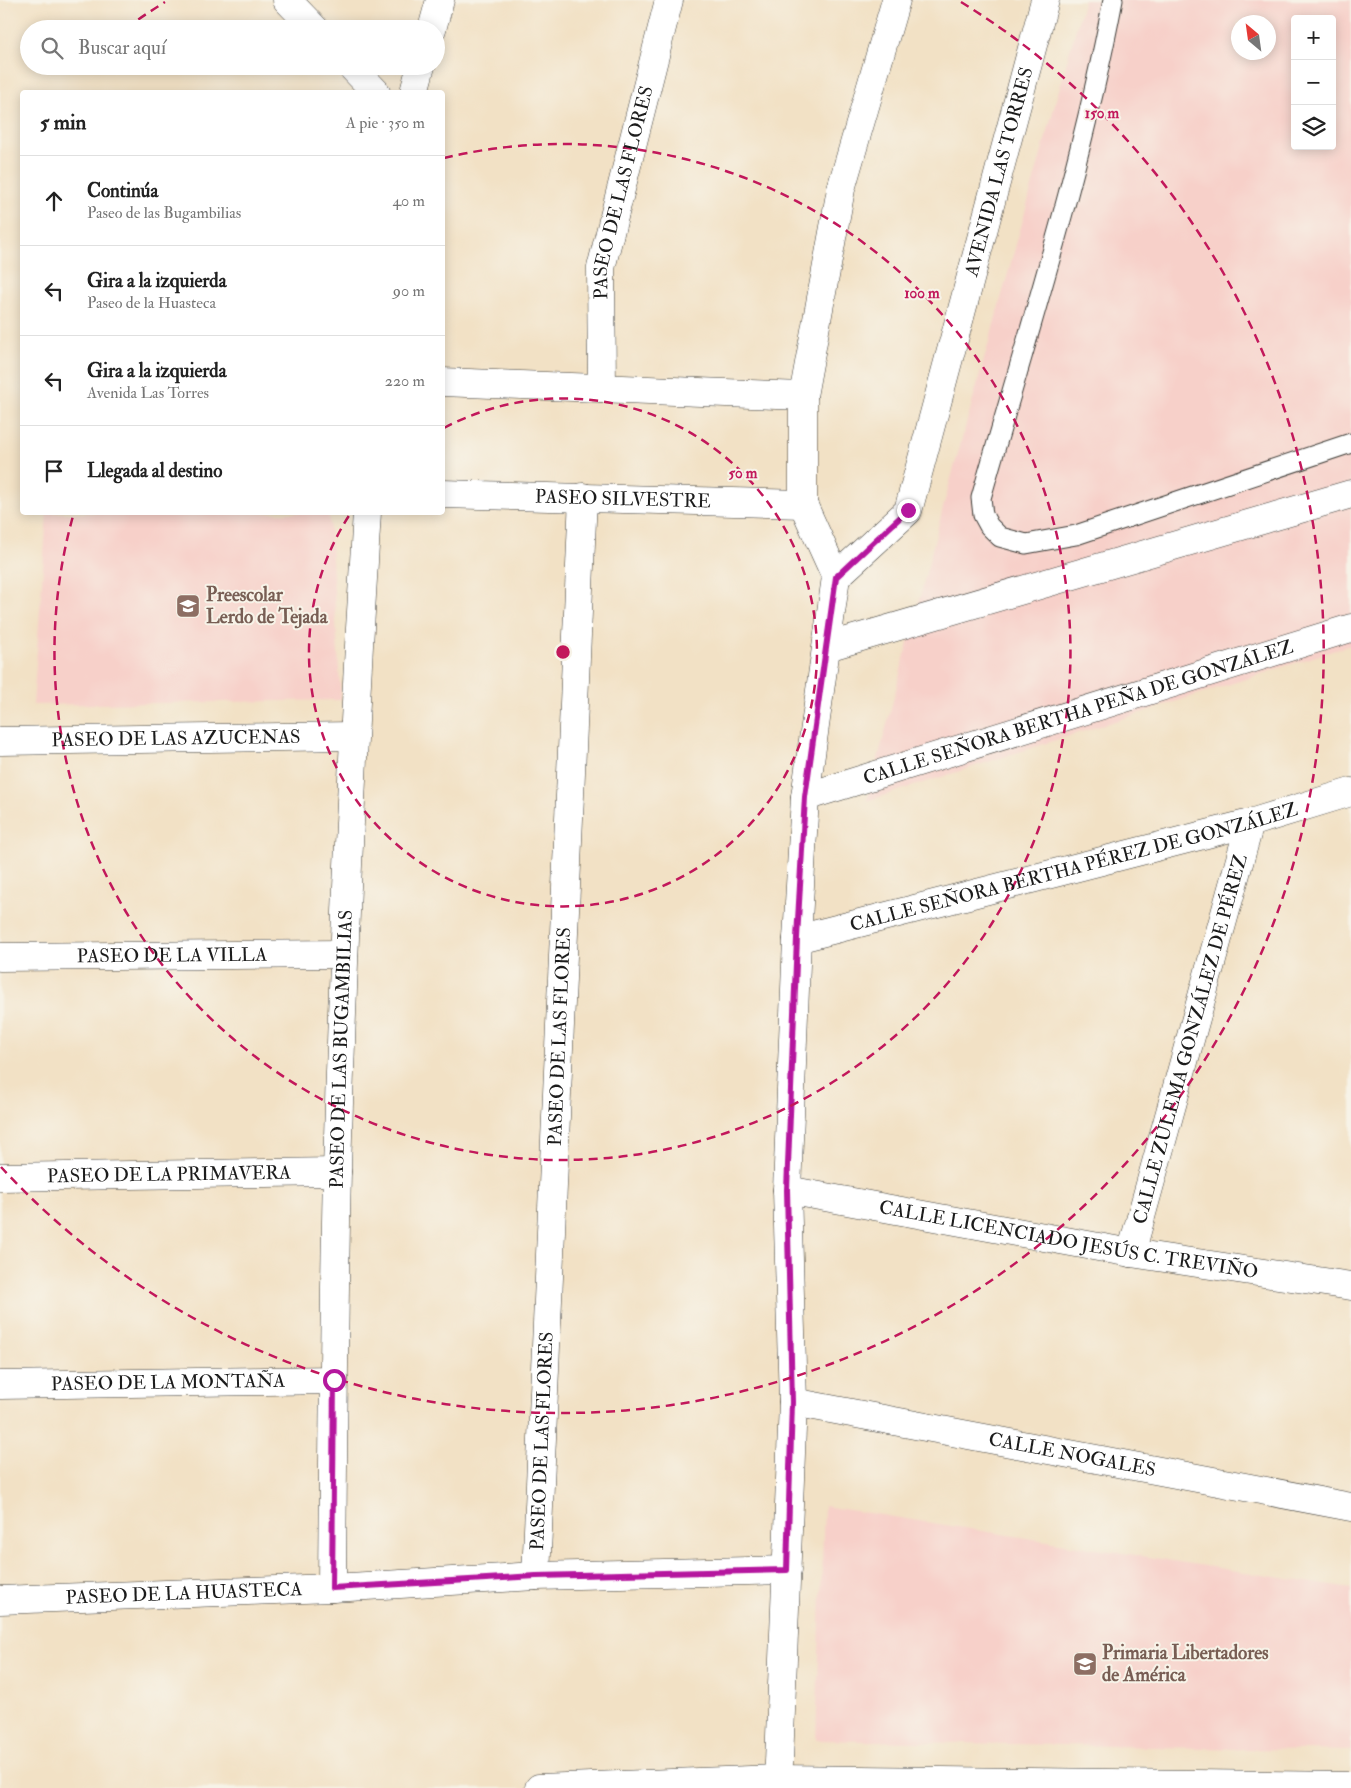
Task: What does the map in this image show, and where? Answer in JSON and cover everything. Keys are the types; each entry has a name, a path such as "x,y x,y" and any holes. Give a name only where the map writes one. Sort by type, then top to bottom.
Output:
{"street":[{"path":"287,0 306,20"},
{"path":"434,20 440,0"},
{"name":"PASEO DE LAS FLORES","path":"602,388 601,268 669,0"},
{"path":"778,1784 792,1402 787,1190 797,938 805,797 836,577 803,504 803,396 841,189 896,0"},
{"name":"AVENIDA LAS TORRES","path":"836,577 908,510 1045,0"},
{"path":"360,75 374,90"},
{"path":"415,90 419,75"},
{"path":"445,382 803,396"},
{"name":"PASEO SILVESTRE","path":"445,494 803,504"},
{"path":"827,647 1351,494"},
{"name":"PASEO DE LAS FLORES","path":"536,1576 583,497"},
{"name":"PASEO DE LAS BUGAMBILIAS","path":"332,1588 337,1172 344,954 353,736 367,515"},
{"name":"CALLE SEÑORA BERTHA PEÑA DE GONZÁLEZ","path":"805,797 1351,628"},
{"name":"PASEO DE LAS AZUCENAS","path":"0,741 353,736"},
{"name":"CALLE SEÑORA BERTHA PÉREZ DE GONZÁLEZ","path":"797,938 1250,823 1351,792"},
{"name":"CALLE ZULEMA GONZÁLEZ DE PÉREZ","path":"1131,1253 1250,823"},
{"name":"PASEO DE LA VILLA","path":"0,957 344,954"},
{"name":"PASEO DE LA PRIMAVERA","path":"0,1177 337,1172"},
{"name":"CALLE LICENCIADO JESÚS C. TREVIÑO","path":"787,1190 1131,1253 1351,1286"},
{"name":"PASEO DE LA MONTAÑA","path":"0,1385 334,1380"},
{"name":"CALLE NOGALES","path":"792,1402 1351,1507"},
{"name":"PASEO DE LA HUASTECA","path":"0,1600 332,1588 536,1576 787,1570"},
{"path":"540,1788 778,1784 1351,1786"}],"lane":[{"path":"1113,0 1103,51 1066,200 981,498 983,514 989,526 1000,537 1026,544 1076,534 1351,443"}],"shaded area":[{"path":"1084,0 1351,0 1351,645 867,801 945,500"},
{"name":"Preescolar Lerdo de Tejada","path":"47,515 329,515 341,700 33,705"},
{"name":"Primaria Libertadores de América","path":"824,1506 1351,1589 1351,1751 816,1740"}],"place":[{"name":"Preescolar Lerdo de Tejada","path":"188,606"},
{"name":"Primaria Libertadores de América","path":"1085,1664"}],"route":[{"path":"334,1380 332,1588 536,1576 787,1570 792,1402 787,1190 797,938 805,797 836,577 908,510"}]}
